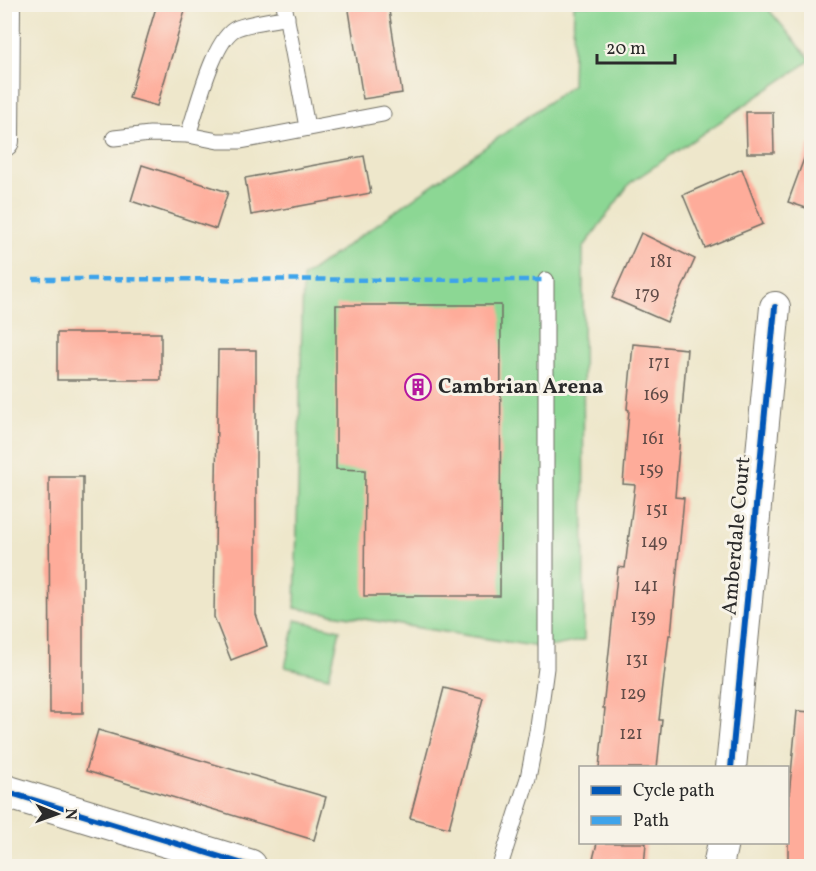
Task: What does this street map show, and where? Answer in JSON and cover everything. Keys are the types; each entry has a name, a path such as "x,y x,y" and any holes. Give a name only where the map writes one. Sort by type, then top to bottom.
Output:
{"street":[{"path":"4,141 5,4"},
{"name":"Amberdale Court","path":"731,766 775,307"},
{"path":"4,791 250,867"},
{"path":"718,867 723,844"}],"lane":[{"path":"188,135 213,58 229,33 286,11 307,127"},
{"path":"114,138 150,134 188,135 218,141 240,141 383,114"},
{"path":"500,867 528,778 546,668 546,280"}],"green space":[{"path":"574,5 765,5 811,60 630,183 583,248 584,640 545,648 295,608 303,277 572,85"},
{"path":"296,620 340,630 329,677 285,667"}],"building":[{"path":"157,4 187,4 157,106 129,98"},
{"path":"348,4 388,4 402,93 363,99"},
{"path":"746,112 773,112 774,153 747,153"},
{"path":"809,145 812,145 812,210 788,202"},
{"path":"364,156 371,193 251,215 245,178"},
{"path":"142,165 228,192 216,229 131,201"},
{"path":"742,169 763,224 705,248 683,195"},
{"path":"641,233 695,259 667,322 612,298"},
{"name":"Cambrian Arena","path":"336,305 501,305 500,596 364,596 365,470 336,469"},
{"path":"57,333 161,333 161,380 57,380"},
{"path":"633,344 687,349 675,497 684,498 671,635 669,635 659,720 662,720 657,766 599,766 618,567 625,568 635,485 623,484 629,410 627,409"},
{"path":"218,350 256,350 256,614 267,646 231,660 214,617"},
{"path":"49,477 83,477 83,713 50,713"},
{"path":"444,688 483,698 449,828 410,818"},
{"path":"797,711 812,712 812,867 788,867 789,795"},
{"path":"98,730 326,797 314,840 86,771"},
{"path":"597,844 646,844 644,867 591,867"}],"marked path":[{"path":"33,279 546,280"}],"cycle path":[{"path":"4,141 5,4"},
{"path":"731,766 775,307"},
{"path":"4,791 250,866"}],"place":[{"name":"Cambrian Arena","path":"418,387"}]}
